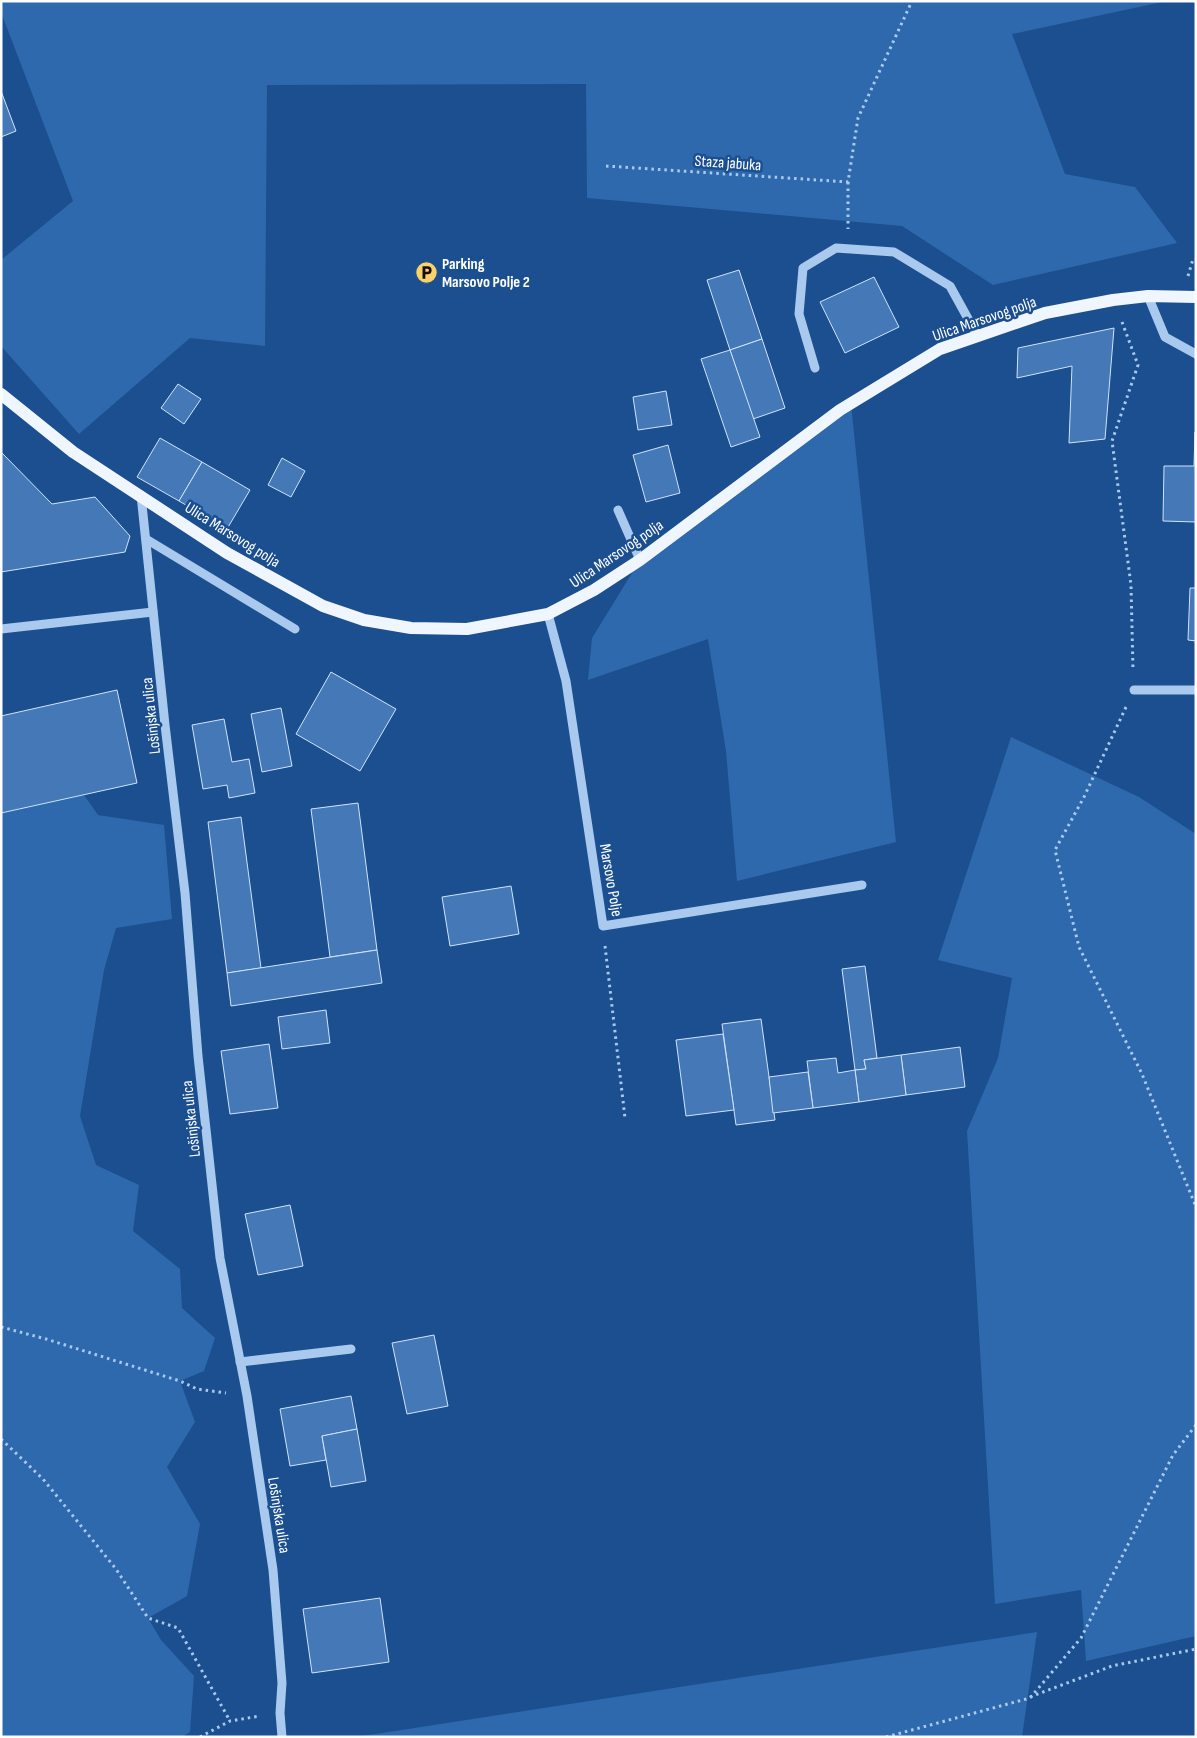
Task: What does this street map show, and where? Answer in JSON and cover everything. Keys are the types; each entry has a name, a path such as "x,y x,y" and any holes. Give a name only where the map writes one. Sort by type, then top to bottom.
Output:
{"main road":[{"name":"Ulica Marsovog polja","path":"1,394 73,452 227,553 323,606 364,620 411,628 467,629 548,614 594,590 640,560 840,410 940,349 1046,313 1113,300 1148,296 1196,297"}],"street":[{"path":"815,368 799,314 803,268 836,248 894,252 950,286 977,335"},
{"path":"1148,296 1165,336 1196,354"},
{"name":"Lošinjska ulica","path":"141,495 185,893 198,1056 218,1248 247,1396 273,1570 282,1683 280,1713 282,1737"},
{"path":"618,510 640,560"},
{"path":"146,539 295,629"},
{"path":"1,630 153,612"},
{"name":"Marsovo Polje","path":"548,614 566,681 602,926 862,885"},
{"path":"1134,690 1196,690"},
{"path":"240,1362 351,1349"}],"path":[{"path":"848,249 848,182 858,118 912,1"},
{"name":"Staza jabuka","path":"606,166 848,182"},
{"path":"1113,300 1138,365 1112,440 1131,585 1134,690 1084,797 1056,850 1079,946 1142,1074 1196,1207"},
{"path":"602,926 625,1118"},
{"path":"1,1327 171,1378 197,1389 247,1396"},
{"path":"1030,1698 1081,1638 1173,1455 1196,1425"},
{"path":"1,1439 43,1479 116,1569 148,1618 178,1628 230,1722"},
{"path":"886,1737 1030,1698 1112,1666 1196,1650"},
{"path":"200,1737 230,1722 280,1713"}],"shaded area":[{"path":"1,1 1167,1 1012,34 1065,174 1135,187 1177,243 993,285 902,226 587,198 586,84 267,85 265,346 190,338 79,434 1,346 1,260 73,201 1,12"},
{"path":"851,404 896,842 737,881 726,751 708,639 588,680 592,638 640,560"},
{"path":"1011,737 1139,797 1196,834 1196,1636 1086,1661 1081,1590 995,1604 967,1131 998,1058 1012,978 938,960"},
{"path":"84,795 98,815 164,825 172,919 116,928 104,970 80,1116 96,1165 139,1185 133,1231 180,1269 182,1308 215,1338 204,1371 180,1381 195,1422 167,1467 200,1524 187,1596 148,1618 161,1640 194,1676 190,1732 182,1737 1,1737 1,813"},
{"path":"1037,1632 1022,1737 356,1737"}],"building":[{"path":"1,91 16,131 1,137"},
{"path":"739,270 762,339 730,350 707,280"},
{"path":"874,277 899,327 845,353 820,302"},
{"path":"1114,328 1105,439 1069,443 1072,366 1017,378 1018,348"},
{"path":"762,339 785,408 753,419 730,350"},
{"path":"730,350 760,437 731,447 701,359"},
{"path":"178,384 201,399 184,424 161,408"},
{"path":"666,391 672,425 638,430 633,397"},
{"path":"1195,432 1196,522 1163,521 1164,466 1194,466"},
{"path":"160,438 202,462 179,501 137,477"},
{"path":"668,445 680,493 646,502 633,455"},
{"path":"1,452 52,504 95,497 130,536 125,552 1,572"},
{"path":"282,458 305,471 291,497 268,485"},
{"path":"202,462 250,490 227,529 179,501"},
{"path":"1190,588 1196,588 1196,641 1188,640"},
{"path":"331,672 396,709 360,771 296,734"},
{"path":"117,690 137,783 1,813 1,716"},
{"path":"281,708 292,766 262,772 251,714"},
{"path":"224,719 232,762 249,759 255,793 229,798 227,785 203,789 192,725"},
{"path":"358,803 377,950 330,957 311,809"},
{"path":"241,817 261,968 227,973 208,822"},
{"path":"511,886 519,934 450,946 442,897"},
{"path":"377,950 382,983 231,1006 227,973"},
{"path":"865,966 877,1058 864,1060 866,1069 855,1070 842,969"},
{"path":"326,1010 330,1043 282,1049 278,1017"},
{"path":"761,1019 775,1120 736,1125 722,1024"},
{"path":"723,1034 734,1110 686,1116 676,1040"},
{"path":"269,1044 278,1108 230,1114 221,1051"},
{"path":"960,1047 965,1087 906,1095 901,1055"},
{"path":"901,1055 906,1095 859,1102 855,1070 866,1069 864,1060"},
{"path":"836,1058 838,1073 855,1070 859,1102 813,1108 807,1061"},
{"path":"808,1072 813,1108 773,1113 769,1077"},
{"path":"290,1205 303,1266 258,1275 245,1214"},
{"path":"434,1335 448,1406 407,1414 392,1343"},
{"path":"351,1396 357,1429 322,1436 326,1460 290,1466 280,1409"},
{"path":"357,1429 366,1481 331,1487 322,1436"},
{"path":"380,1598 389,1662 312,1673 303,1609"}],"place":[{"name":"Parking Marsovo Polje 2","path":"426,272"}]}
